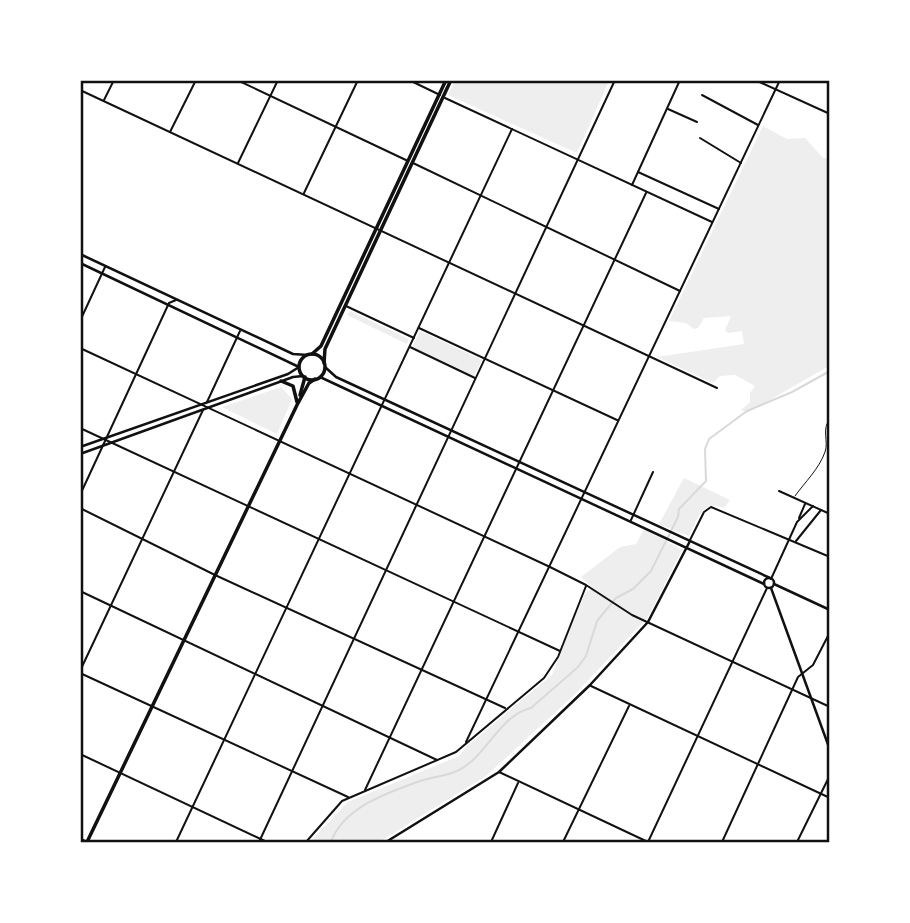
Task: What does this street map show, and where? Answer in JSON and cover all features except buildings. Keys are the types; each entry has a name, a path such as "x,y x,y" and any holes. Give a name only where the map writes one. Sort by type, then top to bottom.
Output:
{"main road":[{"path":"441,96 446,80"},
{"path":"80,454 299,367 321,346 451,80"},
{"path":"320,377 325,349 378,230"},
{"path":"80,254 297,356 310,355 336,377 769,586 830,610"},
{"path":"80,262 299,367 304,377 297,405"},
{"path":"80,447 281,381 304,377 315,379"},
{"path":"80,839 88,842 309,383 320,377 518,464"},
{"path":"281,381 293,386 297,405"},
{"path":"584,495 770,578"},
{"path":"386,842 499,772 590,685 648,622 690,541"},
{"path":"770,578 769,586 830,750"},
{"path":"769,586 770,578"}],"street":[{"path":"104,101 114,80"},
{"path":"170,132 196,80"},
{"path":"237,80 681,291"},
{"path":"237,163 278,80"},
{"path":"304,194 358,80"},
{"path":"409,80 713,223"},
{"path":"260,841 615,80"},
{"path":"631,186 680,80"},
{"path":"755,80 830,114"},
{"path":"467,742 780,80"},
{"path":"80,90 717,388"},
{"path":"702,95 759,125"},
{"path":"667,109 697,122"},
{"path":"176,842 512,129"},
{"path":"699,138 741,163"},
{"path":"637,172 720,209"},
{"path":"365,790 646,193"},
{"path":"80,321 105,266"},
{"path":"80,495 169,303 177,299"},
{"path":"345,306 414,338"},
{"path":"418,328 619,421"},
{"path":"241,330 80,672 152,709 349,797"},
{"path":"409,347 477,379"},
{"path":"80,348 550,567 648,622 830,707"},
{"path":"80,428 559,651"},
{"path":"631,520 653,472"},
{"path":"779,491 830,514"},
{"path":"770,578 805,503"},
{"path":"798,520 813,506"},
{"path":"690,541 704,512 711,507 830,557"},
{"path":"80,508 215,575 356,637 505,708"},
{"path":"795,542 821,510"},
{"path":"306,842 314,829 349,797 440,760 467,742 552,670 586,585"},
{"path":"499,772 648,842 769,586"},
{"path":"80,591 440,760"},
{"path":"722,842 802,673 813,665 830,632"},
{"path":"590,685 830,798"},
{"path":"564,842 630,705"},
{"path":"80,754 267,842"},
{"path":"797,842 830,775"},
{"path":"491,842 518,782"}],"lane":[{"path":"794,498 823,458 827,444 825,427 830,419"}],"shaded area":[{"path":"455,80 609,81 577,153 448,95"},
{"path":"763,126 787,139 805,138 823,158 829,158 829,366 747,413 741,410 750,402 750,393 755,386 735,375 720,376 713,383 657,357 744,344 742,331 728,333 725,330 731,316 704,318 698,328 694,329 686,323 669,321"},
{"path":"350,311 409,339 407,344 347,315"},
{"path":"420,331 482,360 474,376 412,347"},
{"path":"281,387 292,399 277,434 222,407"},
{"path":"684,478 730,500 724,508 710,506 705,509 689,536 659,524"},
{"path":"644,529 682,550 648,617 573,696 486,776 379,842 310,842 348,802 459,756 467,746 552,675 585,593 593,588 581,577 620,547 636,544"}],"waterway":[{"path":"331,842 345,820 367,803 407,786 453,773 467,765 510,719 531,708 578,667 586,656 597,621 616,598 633,589 651,571 678,517 679,509 706,481 705,449 709,439 747,411 792,392 830,371"}]}
